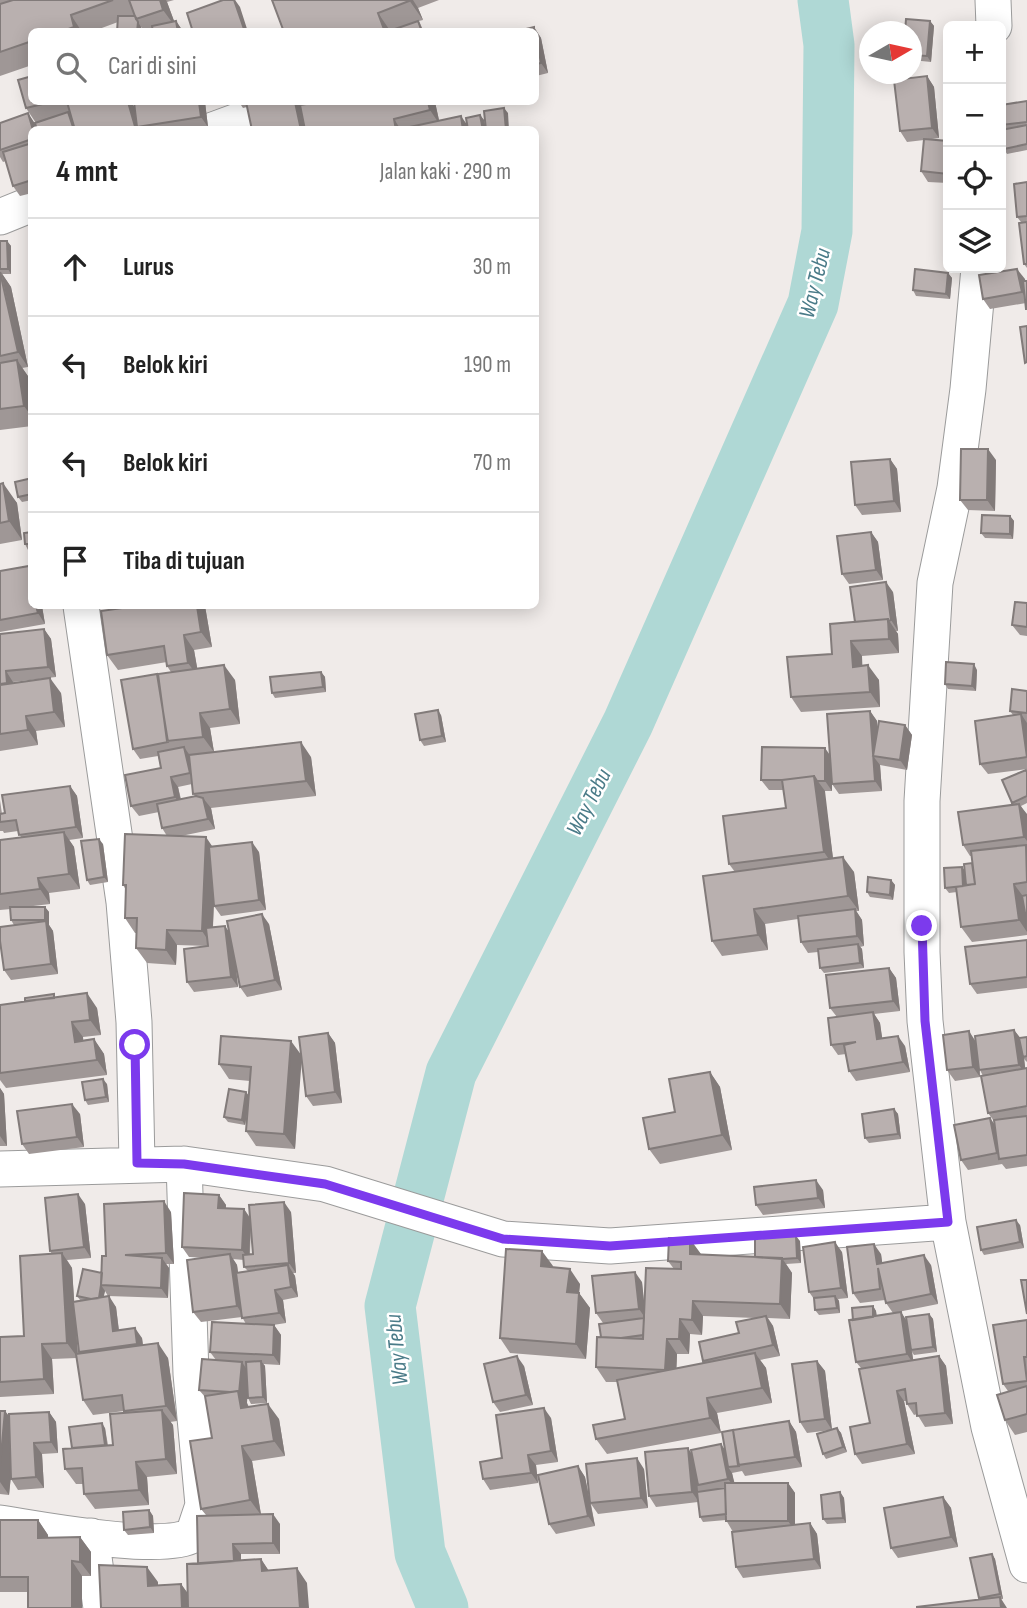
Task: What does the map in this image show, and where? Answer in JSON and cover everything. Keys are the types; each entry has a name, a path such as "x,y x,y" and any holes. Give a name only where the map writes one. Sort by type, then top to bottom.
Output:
{"street":[{"path":"993,0 994,21"},
{"path":"224,126 281,105"},
{"path":"978,273 958,463 935,583 922,801 922,951 925,1021 948,1222 989,1427 1027,1565"},
{"path":"81,609 124,902 134,1022 137,1163"},
{"path":"0,1169 137,1163 184,1164 325,1184 503,1239 610,1246 948,1222"},
{"path":"0,1523 91,1536 183,1541 193,1535 203,1505 191,1374 184,1164"},
{"path":"91,1536 101,1608"}],"building":[{"path":"13,0 113,0 71,15 74,27 71,28 28,28 28,42 0,52 0,4"},
{"path":"129,0 160,0 163,10 136,19"},
{"path":"223,0 234,0 244,28 192,28 187,13"},
{"path":"272,0 409,0 378,13 384,28 282,28"},
{"path":"118,16 135,16 138,22 137,28 117,28"},
{"path":"906,19 930,21 927,56 922,56 922,21"},
{"path":"176,21 177,28 152,28"},
{"path":"418,21 421,28 398,28"},
{"path":"927,76 932,128 900,131 894,84 922,84 922,77"},
{"path":"28,77 28,105 38,105 26,108 18,80"},
{"path":"1027,101 1027,122 1006,124 1006,104"},
{"path":"68,105 129,105 135,126 74,126"},
{"path":"134,105 199,105 201,117 137,126"},
{"path":"247,105 296,105 300,126 251,126"},
{"path":"300,105 429,105 430,110 394,119 395,126 304,126"},
{"path":"504,108 506,126 486,126 484,111"},
{"path":"68,112 73,126 36,126 35,123"},
{"path":"28,113 32,126 28,126 28,140 0,150 0,123"},
{"path":"480,115 482,126 467,126 466,118"},
{"path":"461,116 462,126 414,126"},
{"path":"1027,125 1027,144 1006,149 1006,129"},
{"path":"924,139 943,141 943,173 921,171"},
{"path":"28,144 28,181 13,186 3,152"},
{"path":"1027,182 1027,216 1017,217 1014,184"},
{"path":"1027,222 1027,264 1024,264 1019,223"},
{"path":"0,241 7,241 8,269 0,269"},
{"path":"915,269 948,273 946,294 913,290"},
{"path":"1017,269 1022,292 983,299 979,275 1006,273 1006,271"},
{"path":"0,272 18,352 0,356"},
{"path":"1023,281 1027,281 1027,309 1026,309"},
{"path":"1027,326 1027,362 1025,363 1020,327"},
{"path":"17,360 24,406 0,409 0,363"},
{"path":"961,449 988,449 987,500 960,500"},
{"path":"890,459 894,501 855,505 851,462"},
{"path":"28,479 28,495 18,497 15,482"},
{"path":"3,483 9,521 0,523 0,484"},
{"path":"982,515 1010,516 1010,534 981,533"},
{"path":"28,532 28,544 25,544 24,533"},
{"path":"871,532 876,570 842,574 837,536"},
{"path":"28,566 28,609 37,609 38,613 0,620 0,571"},
{"path":"886,582 891,620 855,622 850,587"},
{"path":"1015,602 1027,603 1027,627 1012,625"},
{"path":"197,609 201,632 184,635 188,663 167,666 164,646 107,655 101,611"},
{"path":"888,619 889,639 851,641 853,667 868,665 870,692 791,697 787,657 832,654 830,624"},
{"path":"44,629 48,667 6,671 7,683 0,684 0,634"},
{"path":"946,662 974,664 972,686 945,684"},
{"path":"224,665 230,709 200,713 203,737 167,741 158,674"},
{"path":"321,672 323,687 272,693 270,677"},
{"path":"157,674 168,742 133,749 121,680"},
{"path":"50,678 54,712 26,716 28,730 0,734 0,685"},
{"path":"1012,689 1027,691 1027,713 1010,711"},
{"path":"438,710 442,736 420,740 415,714"},
{"path":"870,711 875,781 832,784 827,714"},
{"path":"1021,714 1027,757 980,764 975,721"},
{"path":"879,721 905,725 900,760 873,756"},
{"path":"301,742 306,781 193,794 189,755"},
{"path":"184,747 190,773 171,777 175,797 131,806 125,775 161,768 158,752"},
{"path":"762,747 825,748 825,781 817,781 814,776 761,780"},
{"path":"1026,770 1027,796 1012,803 1002,780"},
{"path":"814,776 824,852 729,864 723,816 786,808 782,780"},
{"path":"70,786 76,827 19,835 16,820 0,822 0,814 5,813 2,795"},
{"path":"196,796 203,798 208,819 162,828 157,804"},
{"path":"1019,804 1024,837 963,845 958,812"},
{"path":"64,832 69,874 38,878 40,889 0,894 0,840"},
{"path":"125,834 206,837 202,931 167,930 166,950 136,948 137,918 125,918"},
{"path":"99,839 104,877 87,880 81,841"},
{"path":"252,842 259,900 214,906 209,847"},
{"path":"1026,845 1027,882 1014,884 1019,920 961,927 956,887 975,884 971,851"},
{"path":"843,857 848,896 754,909 758,935 712,941 703,876"},
{"path":"972,863 975,884 966,885 964,864"},
{"path":"962,867 963,886 945,888 944,868"},
{"path":"868,877 891,880 890,895 867,892"},
{"path":"1027,895 1027,924 1022,896"},
{"path":"10,907 45,907 45,920 11,920"},
{"path":"855,909 857,936 801,942 798,916"},
{"path":"262,914 275,980 240,987 227,921"},
{"path":"46,921 51,964 4,970 0,927"},
{"path":"225,926 231,977 187,982 184,949 208,946 206,928"},
{"path":"1027,940 1027,977 970,984 965,947"},
{"path":"858,944 860,963 820,968 818,949"},
{"path":"889,968 893,1001 830,1008 826,975"},
{"path":"87,993 90,1020 72,1022 75,1042 94,1039 97,1060 0,1073 0,1005"},
{"path":"54,994 54,998 25,1001 25,998"},
{"path":"873,1012 877,1039 898,1036 903,1062 849,1071 844,1045 856,1042 831,1045 828,1018"},
{"path":"1014,1030 1019,1065 979,1070 975,1036"},
{"path":"969,1031 973,1067 947,1070 943,1035"},
{"path":"328,1033 335,1092 306,1096 299,1037"},
{"path":"221,1036 291,1041 284,1134 246,1131 251,1067 219,1064"},
{"path":"1027,1037 1027,1056 1023,1057 1019,1038"},
{"path":"1027,1068 1027,1106 988,1113 981,1076"},
{"path":"710,1072 722,1135 649,1149 643,1118 675,1112 669,1079"},
{"path":"103,1079 106,1097 85,1100 82,1082"},
{"path":"229,1089 246,1092 242,1120 224,1117"},
{"path":"72,1104 77,1137 22,1144 17,1111"},
{"path":"894,1109 898,1134 865,1138 862,1114"},
{"path":"1027,1116 1027,1155 999,1159 994,1120"},
{"path":"990,1118 997,1153 961,1160 954,1125"},
{"path":"816,1180 818,1198 756,1205 754,1187"},
{"path":"184,1193 219,1195 218,1208 244,1209 242,1250 182,1247"},
{"path":"78,1194 84,1247 50,1251 45,1198"},
{"path":"164,1201 166,1253 125,1255 162,1258 161,1288 101,1285 102,1256 106,1256 104,1204"},
{"path":"284,1202 289,1263 244,1267 243,1255 253,1254 249,1205"},
{"path":"1016,1220 1020,1242 981,1250 977,1227"},
{"path":"796,1236 797,1258 755,1257 755,1238"},
{"path":"669,1238 690,1239 690,1254 782,1258 780,1304 693,1301 692,1320 680,1319 679,1339 667,1339 665,1370 596,1367 597,1337 643,1339 646,1268 681,1269 681,1262 668,1261"},
{"path":"835,1242 841,1288 809,1292 803,1247"},
{"path":"874,1244 877,1264 924,1255 931,1294 886,1303 878,1268 880,1289 853,1293 847,1247"},
{"path":"506,1249 542,1251 541,1266 570,1269 567,1292 579,1293 576,1344 500,1338"},
{"path":"62,1253 67,1343 42,1344 44,1379 0,1382 0,1337 24,1336 20,1256"},
{"path":"230,1254 237,1306 193,1312 187,1260"},
{"path":"288,1265 291,1287 275,1290 279,1313 242,1318 236,1273"},
{"path":"83,1269 102,1273 99,1298 77,1296"},
{"path":"635,1272 639,1309 596,1313 592,1276"},
{"path":"1021,1280 1027,1280 1027,1314"},
{"path":"109,1296 113,1331 135,1328 137,1344 79,1352 73,1302"},
{"path":"835,1296 837,1308 815,1310 814,1298"},
{"path":"873,1306 873,1317 853,1320 852,1308"},
{"path":"901,1312 907,1354 856,1362 849,1320"},
{"path":"929,1314 933,1347 911,1350 906,1317"},
{"path":"766,1316 773,1345 703,1361 699,1342 739,1333 736,1322"},
{"path":"644,1318 643,1335 601,1337 599,1324"},
{"path":"1027,1320 1027,1357 1024,1357 1027,1381 1003,1384 993,1325"},
{"path":"212,1322 274,1325 273,1355 210,1352"},
{"path":"158,1343 166,1406 124,1411 122,1395 83,1400 76,1354"},
{"path":"755,1353 762,1388 707,1398 710,1418 596,1439 593,1425 625,1419 617,1380"},
{"path":"517,1356 526,1395 493,1402 484,1364"},
{"path":"939,1356 945,1413 917,1416 916,1403 907,1404 905,1389 897,1391 907,1444 855,1454 850,1427 870,1423 859,1369"},
{"path":"202,1359 242,1362 239,1393 199,1390"},
{"path":"261,1361 263,1397 248,1398 246,1362"},
{"path":"817,1361 825,1419 800,1422 792,1364"},
{"path":"1027,1386 1027,1414 1005,1420 997,1395"},
{"path":"238,1391 241,1408 268,1404 274,1441 242,1446 250,1500 201,1509 190,1441 212,1438 205,1396"},
{"path":"544,1408 551,1451 528,1455 531,1473 483,1479 480,1462 502,1458 496,1415"},
{"path":"162,1410 166,1459 136,1462 139,1490 84,1494 82,1468 65,1469 63,1449 113,1445 110,1414"},
{"path":"0,1411 5,1411 0,1466"},
{"path":"49,1412 51,1442 34,1443 36,1477 11,1479 9,1414"},
{"path":"789,1421 795,1457 738,1465 733,1430"},
{"path":"102,1423 105,1445 72,1448 69,1427"},
{"path":"837,1428 843,1447 823,1454 817,1434"},
{"path":"733,1430 739,1466 728,1467 722,1432"},
{"path":"721,1444 728,1479 698,1485 691,1450"},
{"path":"688,1448 692,1492 649,1496 645,1452"},
{"path":"637,1458 641,1498 590,1503 586,1464"},
{"path":"578,1466 588,1516 549,1524 538,1475"},
{"path":"725,1483 788,1483 788,1521 726,1521"},
{"path":"725,1488 726,1514 700,1517 697,1492"},
{"path":"840,1492 843,1518 823,1519 821,1495"},
{"path":"943,1497 951,1537 891,1548 884,1508"},
{"path":"149,1510 150,1527 124,1530 123,1512"},
{"path":"273,1514 273,1543 233,1544 234,1561 198,1564 197,1516"},
{"path":"0,1520 38,1520 38,1538 80,1537 80,1562 72,1561 72,1608 28,1608 28,1577 0,1577"},
{"path":"810,1523 814,1559 736,1567 732,1532"},
{"path":"992,1554 1000,1594 979,1598 970,1558"},
{"path":"261,1559 262,1571 297,1568 300,1608 188,1608 187,1564"},
{"path":"99,1565 147,1567 148,1586 181,1584 182,1608 101,1608"},
{"path":"1000,1597 1001,1608 917,1608 917,1607"}],"waterway":[{"name":"Way Tebu","path":"443,1608 420,1553 390,1306 451,1073 628,723 813,304 827,231 829,45 823,0"}],"route":[{"path":"135,1045 137,1163 184,1164 325,1184 503,1239 610,1246 948,1222 925,1021 922,926"}]}
